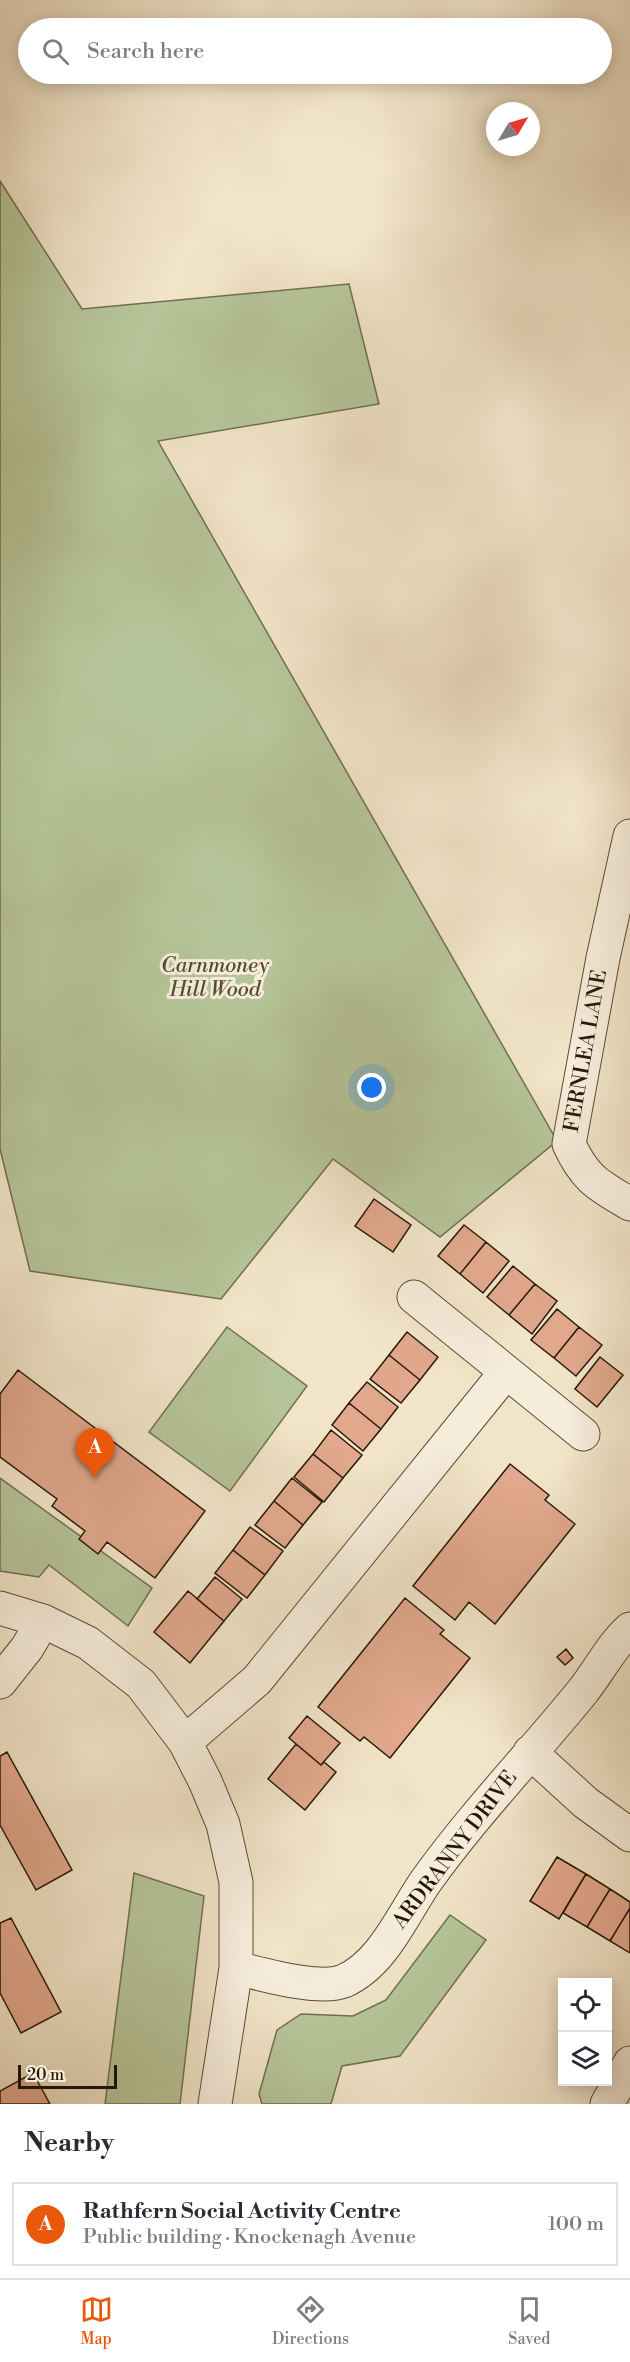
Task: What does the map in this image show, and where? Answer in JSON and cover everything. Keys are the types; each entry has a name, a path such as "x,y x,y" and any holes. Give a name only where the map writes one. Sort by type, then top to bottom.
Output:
{"street":[{"name":"FERNLEA LANE","path":"630,836 601,969 569,1143 578,1164 596,1184 630,1204"},
{"path":"414,1298 583,1434"},
{"path":"185,1742 257,1680 506,1372"},
{"path":"0,1608 43,1621 88,1643 141,1683 185,1742 205,1781 223,1824 236,1882 236,1968 215,2104"},
{"path":"0,1682 27,1648 43,1621"},
{"name":"ARDRANNY DRIVE","path":"236,1968 300,1983 341,1982 361,1972 381,1949 426,1881 583,1690 630,1629"},
{"path":"530,1752 586,1803 630,1835"},
{"path":"607,2104 630,2063"}],"green space":[{"name":"Carnmoney Hill Wood","path":"0,181 82,309 349,284 379,404 158,441 557,1141 440,1237 333,1159 221,1299 30,1271 0,1149"},
{"path":"227,1327 307,1386 230,1491 149,1432"},
{"path":"0,1478 152,1588 128,1626 49,1565 39,1577 0,1571"},
{"path":"134,1873 204,1896 180,2104 105,2104"},
{"path":"450,1915 486,1940 400,2056 342,2066 331,2104 262,2104 259,2094 277,2030 301,2014 353,2016 386,2000"}],"building":[{"path":"374,1199 411,1225 393,1252 355,1226"},
{"path":"464,1225 486,1242 460,1274 438,1256"},
{"path":"486,1242 509,1261 483,1293 460,1274"},
{"path":"513,1266 535,1284 509,1315 487,1297"},
{"path":"535,1284 557,1301 532,1334 509,1315"},
{"path":"557,1309 579,1327 554,1358 531,1340"},
{"path":"579,1327 602,1345 576,1376 554,1358"},
{"path":"407,1332 438,1357 420,1380 389,1355"},
{"path":"389,1355 420,1380 401,1403 370,1379"},
{"path":"600,1357 623,1375 597,1407 575,1389"},
{"path":"18,1370 205,1511 155,1578 107,1542 98,1554 79,1539 85,1531 52,1506 57,1499 0,1457 0,1394"},
{"path":"367,1382 398,1407 381,1429 349,1403"},
{"path":"349,1403 381,1429 363,1451 332,1425"},
{"path":"331,1430 362,1455 343,1478 313,1454"},
{"path":"313,1454 343,1478 324,1502 294,1477"},
{"path":"510,1464 549,1495 545,1500 575,1524 495,1624 469,1602 455,1620 413,1586"},
{"path":"292,1478 322,1502 303,1525 274,1501"},
{"path":"274,1501 303,1525 285,1548 255,1525"},
{"path":"250,1527 283,1551 265,1575 233,1550"},
{"path":"233,1550 265,1575 247,1598 215,1573"},
{"path":"215,1577 242,1599 224,1621 197,1599"},
{"path":"188,1591 224,1621 190,1663 154,1632"},
{"path":"405,1598 444,1630 440,1634 470,1658 390,1758 364,1737 360,1741 318,1707"},
{"path":"566,1649 573,1658 565,1665 557,1657"},
{"path":"307,1716 340,1743 321,1765 289,1738"},
{"path":"296,1744 321,1765 324,1762 336,1772 305,1810 268,1779"},
{"path":"7,1752 72,1870 36,1890 0,1825 0,1756"},
{"path":"557,1857 586,1874 559,1919 530,1901"},
{"path":"586,1874 610,1889 587,1927 563,1913"},
{"path":"610,1889 630,1902 630,1908 610,1941 587,1927"},
{"path":"630,1908 630,1953 610,1941"},
{"path":"11,1918 61,2012 21,2033 0,1993 0,1923"},
{"path":"33,2073 50,2104 0,2104 0,2091"}],"place":[{"name":"Rathfern Social Activity Centre","path":"95,1478"}]}
